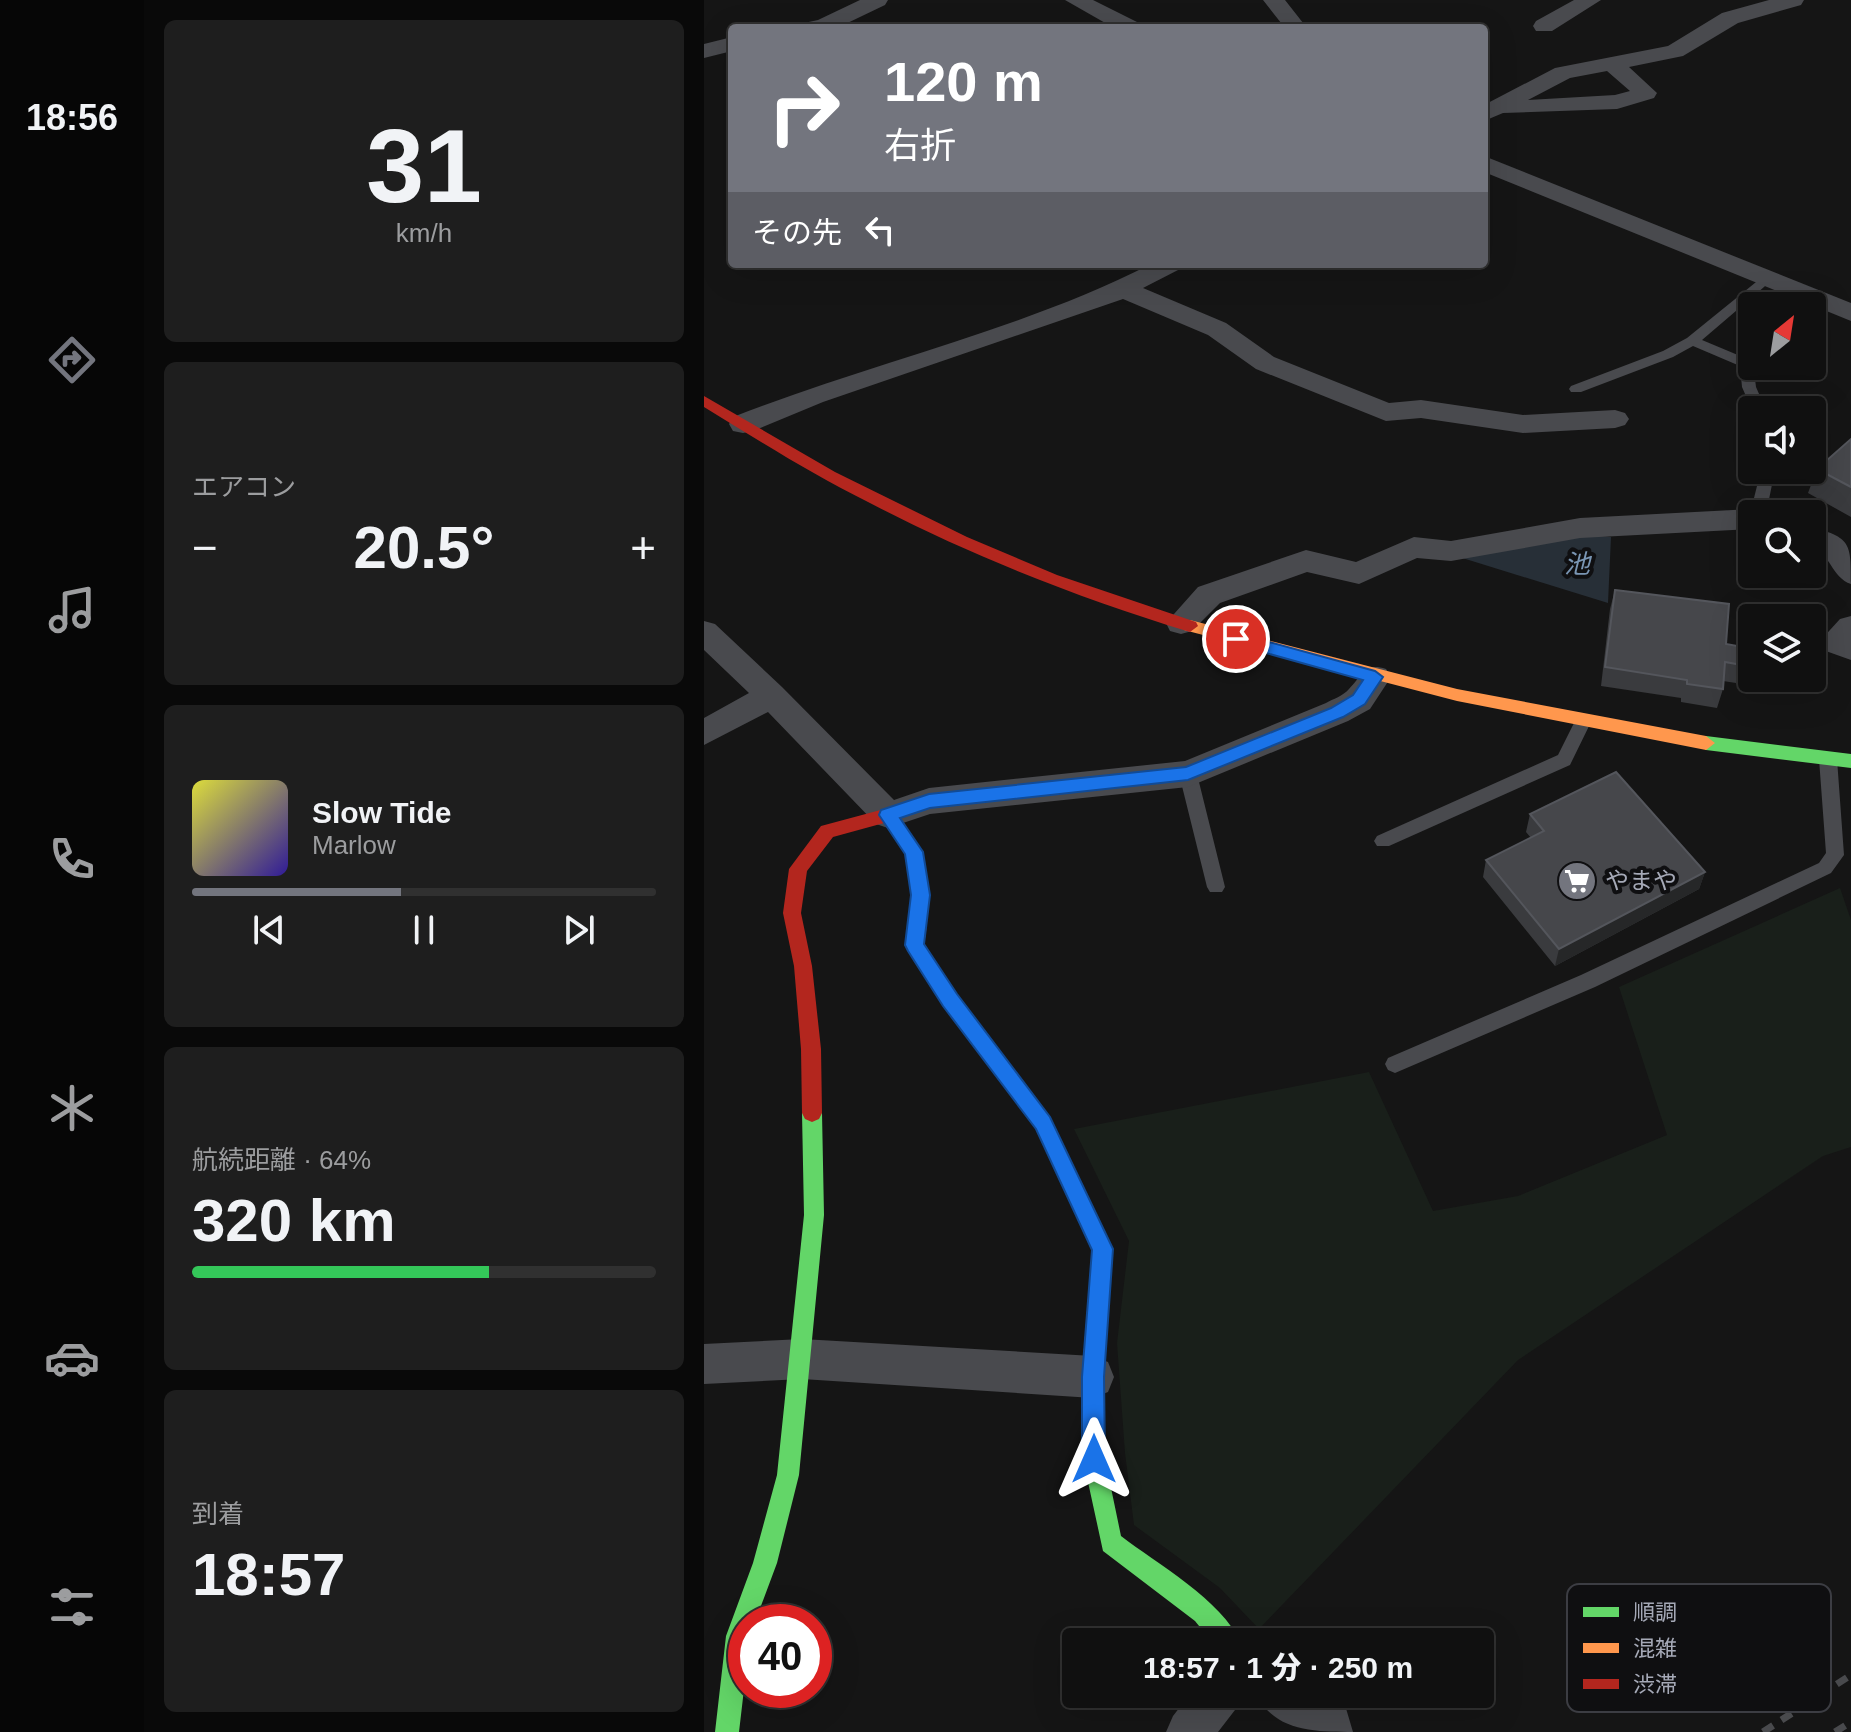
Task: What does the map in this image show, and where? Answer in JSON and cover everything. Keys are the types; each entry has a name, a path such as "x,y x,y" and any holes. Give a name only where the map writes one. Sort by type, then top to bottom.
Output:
{"street":[{"path":"828,24 877,0"},
{"path":"1076,0 1123,24"},
{"path":"1274,0 1293,24"},
{"path":"1544,26 1590,0"},
{"path":"1489,112 1563,73 1675,51 1730,18 1793,0"},
{"path":"704,51 728,45"},
{"path":"1489,112 1617,102 1646,93 1612,64"},
{"path":"1488,165 1766,278 1792,292"},
{"path":"743,424 813,396 1103,299 1163,268"},
{"path":"1122,289 1217,329 1265,363 1386,412 1421,409 1523,424 1615,419"},
{"path":"1826,308 1851,313"},
{"path":"704,401 807,464 871,498 968,541 1181,623 1375,677 1583,722 1851,761"},
{"path":"1181,623 1209,595 1306,561 1359,573 1414,547 1451,551 1580,528 1738,520"},
{"path":"1826,541 1851,573"},
{"path":"1851,627 1834,642 1851,649"},
{"path":"704,632 771,695 888,815 914,852 921,895 915,945 958,1011 1043,1123 1102,1249 1093,1377 1094,1459 1111,1543 1203,1613 1216,1628"},
{"path":"727,1732 738,1636 765,1563 788,1475 814,1215 811,1049 803,966 792,913 798,869 827,831 929,801 1188,774 1337,712 1359,700 1375,677"},
{"path":"704,733 771,695"},
{"path":"704,1364 802,1359 1093,1377"},
{"path":"1189,1732 1208,1708"},
{"path":"1305,1708 1329,1721 1330,1732"}],"lane":[{"path":"1576,389 1668,354 1692,341 1766,278"},
{"path":"1692,341 1738,358"},
{"path":"1383,841 1564,760 1583,722"},
{"path":"1395,1064 1588,981 1825,868 1835,855 1828,759"},
{"path":"1188,774 1216,887"}],"shaded area":[{"path":"1840,888 1851,920 1851,1147 1823,1156 1518,1360 1258,1628 1220,1588 1134,1525 1117,1343 1129,1241 1074,1129 1369,1072 1433,1211 1518,1196 1667,1135 1619,987"}],"water":[{"name":"池","path":"1581,535 1611,537 1608,603 1456,556"}],"building":[{"path":"1851,439 1851,487 1826,474 1826,461"},
{"path":"1615,590 1729,604 1726,644 1738,646 1738,664 1725,662 1723,689 1605,667"},
{"path":"1616,772 1705,872 1559,949 1486,860 1544,831 1530,814"}],"railway":[{"path":"1831,1688 1851,1675"},
{"path":"1763,1732 1794,1712"},
{"path":"1835,1732 1851,1722"}],"traffic: fast":[{"path":"1706,743 1851,761"},
{"path":"727,1732 738,1636 765,1563 788,1475 814,1215 812,1113"},
{"path":"1094,1360 1094,1459 1111,1543 1203,1613 1216,1628"}],"traffic: slow":[{"path":"1190,626 1457,695 1706,743"},
{"path":"917,932 915,945 950,1000 1043,1123 1102,1249 1094,1360"}],"traffic: jam":[{"path":"704,401 830,476 961,541 1052,579 1190,626"},
{"path":"812,1113 811,1049 803,966 792,913 798,869 827,831 888,815 914,852 921,895 917,932"}],"place":[{"name":"やまや","path":"1577,881"}],"route":[{"path":"1094,1459 1093,1377 1102,1249 1043,1123 950,1000 915,945 921,895 914,852 888,815 929,801 1188,774 1337,712 1359,700 1375,677 1236,639"}]}
